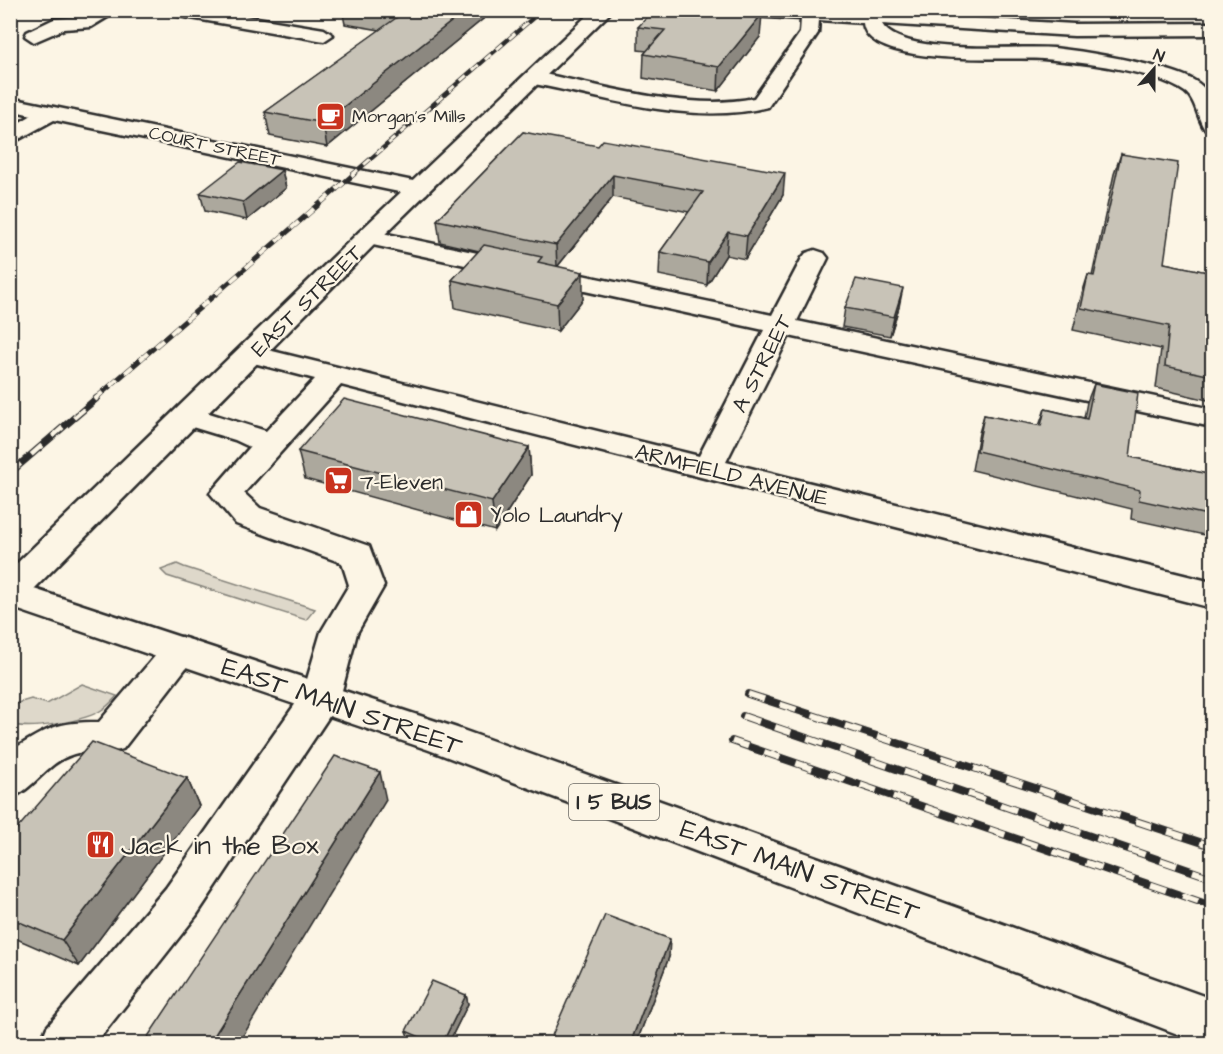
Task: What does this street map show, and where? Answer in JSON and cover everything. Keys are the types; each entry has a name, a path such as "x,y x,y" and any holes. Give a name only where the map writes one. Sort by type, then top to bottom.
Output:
{"street":[{"path":"34,36 61,23 84,23 110,10"},
{"path":"173,10 324,35"},
{"name":"EAST STREET","path":"10,593 368,237 604,10"},
{"path":"737,10 872,18 952,16 1074,30 1212,29"},
{"path":"1118,10 1116,19 1124,29"},
{"path":"534,78 680,104 725,109 750,107 761,103 809,33 810,15"},
{"path":"872,18 873,29 882,36 918,50 972,54 1026,51 1120,65 1166,76 1195,91 1212,123"},
{"path":"1157,29 1185,45 1212,45"},
{"name":"COURT STREET","path":"10,104 418,189"},
{"path":"10,138 52,112"},
{"path":"368,237 1212,418"},
{"name":"A STREET","path":"708,468 815,258"},
{"name":"ARMFIELD AVENUE","path":"252,354 336,373 1212,595"},
{"path":"64,1044 181,902 321,698 339,632 366,586 357,555 248,516 226,493 336,373"},
{"path":"190,416 246,433 270,445"},
{"name":"EAST MAIN STREET","path":"10,593 443,739 1212,1023"},
{"path":"10,781 26,762 66,738 109,738 181,651"}],"shaded area":[{"path":"177,564 315,609 306,620 167,576 161,570"},
{"path":"82,684 117,696 95,713 72,721 31,726 11,724 11,705 31,699 47,704"}],"building":[{"path":"386,10 466,10 323,123 265,112 403,13"},
{"path":"654,10 739,10 762,14 719,67 644,54 665,30 638,27"},
{"path":"523,132 598,146 603,140 785,173 747,236 728,232 708,262 660,252 703,192 613,175 556,245 437,220"},
{"path":"1121,154 1178,163 1164,263 1212,273 1212,376 1165,366 1169,326 1081,308 1088,275 1094,276"},
{"path":"240,162 282,170 243,202 200,193"},
{"path":"484,245 542,257 538,262 583,272 557,304 452,280"},
{"path":"856,279 903,288 894,317 845,308"},
{"path":"1094,384 1138,393 1130,457 1212,475 1212,516 1139,500 1140,490 977,451 984,415 1041,426 1045,409 1087,419"},
{"path":"344,399 529,447 492,502 298,451"},
{"path":"92,742 187,778 62,940 10,918 10,837"},
{"path":"335,756 380,772 209,1044 143,1044"},
{"path":"605,915 670,939 630,1044 559,1044 550,1040"},
{"path":"432,981 466,995 442,1044 436,1044 406,1031"}],"railway":[{"path":"352,175 542,10"},
{"path":"95,399 354,174"},
{"path":"10,473 97,398"},
{"path":"748,694 1212,846"},
{"path":"743,716 1212,878"},
{"path":"732,741 1212,906"}],"place":[{"name":"Morgan's Mills","path":"331,116"},
{"name":"7-Eleven","path":"339,481"},
{"name":"Yolo Laundry","path":"469,514"},
{"name":"Jack in the Box","path":"100,845"}]}
